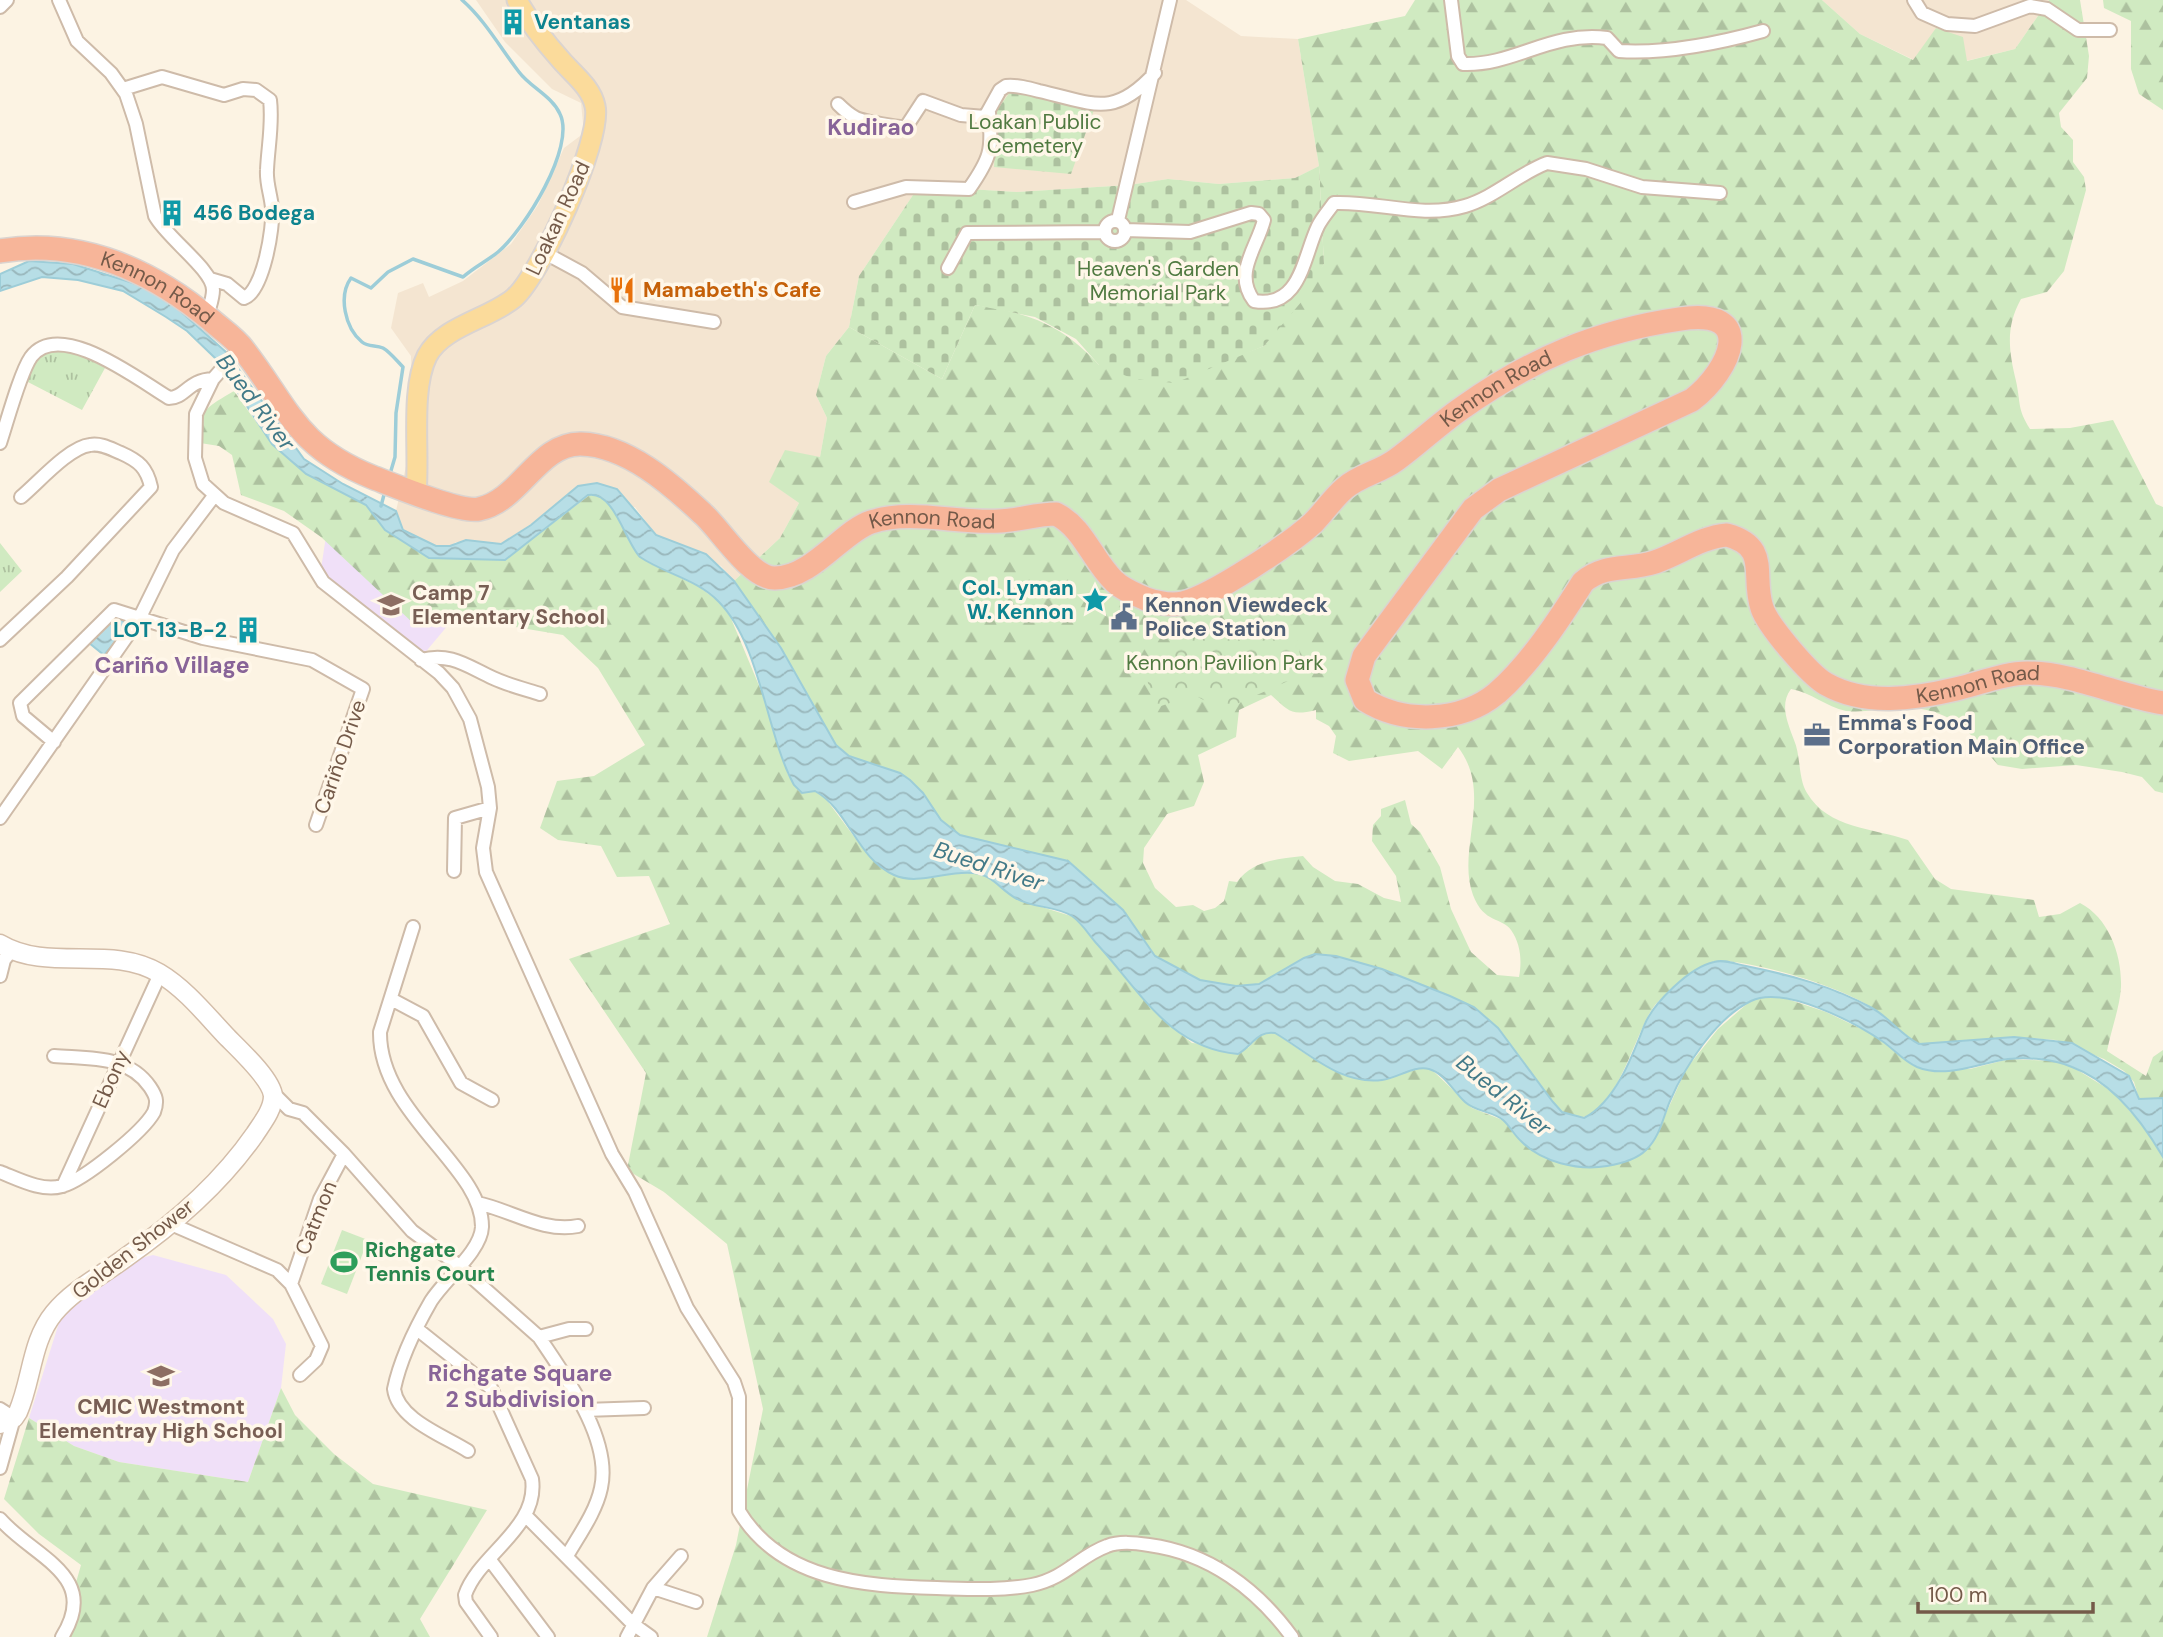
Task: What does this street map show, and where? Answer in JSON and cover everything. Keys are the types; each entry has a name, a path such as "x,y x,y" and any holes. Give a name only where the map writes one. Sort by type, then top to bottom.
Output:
{"highway":[{"name":"Kennon Road","path":"0,251 39,247 95,255 151,278 176,292 207,317 238,350 292,423 341,463 458,507 478,509 500,499 548,456 567,445 584,444 627,456 660,478 704,515 758,573 775,578 805,569 867,523 900,517 999,521 1056,514 1074,526 1107,573 1123,588 1155,602 1182,603 1199,597 1287,545 1354,481 1392,463 1460,409 1542,358 1587,339 1654,323 1702,317 1723,324 1730,332 1732,345 1724,366 1709,387 1692,400 1499,490 1473,509 1364,656 1357,680 1365,700 1390,713 1429,717 1450,715 1472,707 1496,694 1524,664 1583,582 1595,572 1653,563 1710,538 1727,535 1752,549 1758,561 1758,592 1763,610 1773,625 1812,674 1842,693 1862,698 1899,698 1954,690 2026,673 2163,703"}],"main road":[{"name":"Loakan Road","path":"407,489 419,389 427,356 445,337 517,295 545,253 592,141 596,123 595,105 584,84 530,22 517,0"},
{"path":"6,948 56,959 129,960 160,974 181,988 246,1056 272,1092"},
{"name":"Golden Shower","path":"5,1417 42,1332 54,1313 70,1297 172,1224 249,1143 269,1112 272,1092"}],"street":[{"path":"0,7 7,0"},
{"path":"59,0 77,41 123,89 136,124 155,216 162,229 210,279 227,284 244,298 251,295 259,278 271,230 267,174 270,100 256,90 220,94 162,77 123,89"},
{"path":"1122,225 1170,0"},
{"path":"1451,0 1458,56 1463,64 1489,61 1560,39 1585,36 1607,38 1619,51 1640,53 1672,51 1763,31"},
{"path":"1914,0 1922,13 1947,24 1975,26 2030,6 2047,9 2078,30 2110,30"},
{"path":"838,104 857,119 884,122 899,128 906,127 923,101 961,115 985,117 1000,90 1006,86 1094,103 1117,103 1135,95 1155,73"},
{"path":"854,202 906,187 969,189 989,161 992,141 989,113"},
{"path":"948,268 967,233 1105,232 1108,223 1191,232 1251,213 1259,214 1264,220 1244,273 1250,296 1254,301 1263,303 1281,298 1292,290 1310,253 1318,225 1334,203 1390,206 1419,212 1463,206 1498,193 1547,163 1586,169 1642,187 1720,193"},
{"path":"545,253 582,273 622,307 714,322"},
{"path":"207,317 213,293 210,279"},
{"path":"0,443 31,357 46,346 73,344 84,348 169,398 178,397 199,380 216,376"},
{"path":"238,350 216,376 194,423 198,474 214,496 293,533 323,582 439,673 463,703 485,772 490,808 483,859 497,897 612,1154 635,1192 687,1308 737,1389 741,1437 739,1511 760,1539 787,1560 823,1575 886,1586 1005,1590 1053,1580 1106,1546 1132,1542 1163,1547 1203,1560 1227,1573 1268,1608 1292,1637"},
{"path":"0,640 67,577 151,487 147,470 136,460 107,447 90,444 63,460 21,498"},
{"path":"0,818 139,619 162,568 214,496"},
{"path":"54,742 23,716 20,703 111,611 119,611 139,619"},
{"name":"Cariño Drive","path":"139,619 203,638 312,660 363,689 316,825"},
{"path":"421,660 443,657 456,659 494,679 540,694"},
{"path":"454,871 456,816 490,808"},
{"path":"413,927 380,1032 383,1062 408,1111 477,1203 482,1229 473,1252 458,1265 431,1301 397,1378 395,1399 411,1417 468,1451"},
{"path":"0,975 6,948"},
{"name":"Ebony","path":"63,1186 160,974"},
{"path":"391,999 423,1016 461,1083 492,1100"},
{"path":"0,1172 35,1185 63,1186 111,1156 155,1112 155,1095 141,1075 128,1065 54,1056"},
{"path":"272,1092 289,1109 303,1113 344,1154 412,1231 458,1265 539,1337 585,1410 602,1464 601,1489 567,1556"},
{"name":"Catmon","path":"291,1284 320,1199 344,1154"},
{"path":"477,1203 524,1216 543,1226 561,1229 578,1226"},
{"path":"172,1224 268,1264 291,1284 322,1346 316,1360 300,1375"},
{"path":"417,1329 479,1377 495,1394 532,1479 534,1491 525,1515 465,1595 491,1637"},
{"path":"539,1337 569,1329 586,1329"},
{"path":"585,1410 644,1408"},
{"path":"0,1468 5,1417"},
{"path":"525,1515 634,1624 651,1637"},
{"path":"0,1519 58,1570 74,1588 74,1612 62,1637"},
{"path":"627,1637 653,1588 681,1556"},
{"path":"489,1560 548,1637"},
{"path":"653,1588 696,1602"}],"shaded area":[{"path":"476,0 1186,0 1241,36 1298,39 1319,166 1295,178 1219,184 1168,179 1129,185 1017,192 919,186 859,276 849,327 826,356 816,395 827,418 820,457 770,482 799,503 780,538 734,581 721,566 656,535 635,507 540,518 501,544 456,542 450,546 436,546 421,542 403,530 396,511 409,453 412,397 411,356 391,328 398,293 423,283 429,297 463,281 511,244 538,205 564,148 584,133 581,103 552,89 505,42"},
{"path":"1822,0 2049,0 2015,49 1966,61 1914,60 1860,34"},
{"name":"Camp 7 Elementary School","path":"327,530 449,624 423,655 320,575"},
{"name":"CMIC Westmont Elementray High School","path":"153,1255 226,1275 273,1319 286,1344 281,1388 248,1482 119,1462 74,1446 29,1418 63,1310 125,1262"}],"green space":[{"path":"1415,0 1822,0 1860,34 1913,60 1936,28 1963,37 1967,61 2015,49 2049,0 2080,0 2089,56 2087,78 2059,113 2061,127 2073,140 2073,162 2084,177 2086,190 2064,271 2047,292 2021,299 2012,320 2010,350 2021,411 2030,429 2070,428 2113,420 2156,504 2163,507 2163,793 2155,791 2142,777 2122,772 2076,765 2022,769 1998,765 1976,740 1954,721 1929,710 1895,708 1846,711 1791,689 1785,708 1804,787 1816,805 1827,814 1853,826 1908,840 1935,879 1951,889 2034,900 2039,917 2060,914 2080,903 2099,918 2112,939 2121,975 2119,1002 2107,1051 2146,1076 2153,1057 2163,1050 2163,1098 2139,1099 2134,1082 2124,1071 2104,1059 2056,1040 2014,1037 1919,1044 1877,1011 1845,994 1783,972 1721,961 1695,971 1655,1005 1613,1090 1590,1115 1575,1118 1562,1111 1450,996 1382,969 1336,956 1315,954 1259,984 1236,986 1200,980 1155,956 1123,910 1068,861 960,835 941,820 910,780 900,773 849,756 836,745 781,648 734,581 780,538 799,503 769,482 785,450 820,457 827,418 816,395 826,356 849,327 942,379 975,305 1012,312 1043,323 1071,339 1099,365 1219,363 1264,346 1324,264 1319,166 1298,39 1405,16","holes":["1271,695 1291,711 1301,713 1316,710 1316,719 1329,726 1336,736 1333,753 1349,761 1418,751 1442,769 1458,747 1468,765 1473,783 1469,859 1473,895 1482,911 1507,926 1514,935 1520,953 1519,977 1497,975 1471,952 1451,909 1440,867 1420,832 1411,824 1405,800 1381,809 1381,816 1373,825 1372,841 1396,876 1401,902 1384,898 1358,884 1335,881 1313,867 1303,856 1258,865 1237,882 1229,881 1224,901 1215,908 1204,911 1193,905 1176,907 1155,888 1143,863 1144,848 1167,814 1194,806 1204,782 1198,755 1236,737 1239,710"]},
{"path":"2103,0 2163,0 2163,110 2139,94 2131,69 2131,21 2104,8"},
{"name":"Loakan Public Cemetery","path":"1010,92 1095,107 1071,174 994,167 997,110"},
{"name":"Heaven's Garden Memorial Park","path":"1319,166 1324,264 1302,301 1264,346 1175,383 1134,379 1099,365 1076,339 1035,317 975,305 942,379 849,327 859,276 919,186 1017,192 1129,185 1168,179 1219,184 1295,178"},
{"path":"49,348 75,351 105,368 82,410 26,381 34,357"},
{"path":"234,391 272,444 306,474 366,505 386,530 429,558 505,560 591,494 605,500 649,563 698,586 719,602 730,616 768,707 788,775 799,791 815,791 826,799 867,854 929,876 969,872 984,874 1019,900 1074,917 1121,969 1145,1001 1192,1043 1248,1048 1263,1034 1275,1033 1310,1057 1345,1076 1386,1079 1421,1068 1431,1069 1472,1108 1505,1121 1513,1133 1557,1162 1580,1167 1605,1166 1654,1140 1686,1069 1718,1029 1748,1003 1759,998 1781,997 1826,1012 1870,1033 1918,1067 1970,1069 2009,1059 2052,1061 2071,1066 2113,1092 2149,1133 2163,1157 2163,1637 707,1637 736,1545 763,1409 727,1244 664,1192 627,1170 646,1073 569,959 670,924 649,876 617,877 601,846 558,840 540,828 557,781 594,776 645,745 598,668 563,635 450,616 413,623 321,537 284,511 241,495 232,455 219,446 200,443 201,422 206,410"},
{"path":"0,543 22,571 0,592"},
{"name":"Kennon Pavilion Park","path":"1193,618 1294,625 1304,674 1223,710 1194,695 1155,708 1143,665 1166,660"},
{"name":"Richgate Tennis Court","path":"342,1230 368,1240 347,1294 321,1284"},
{"path":"281,1388 295,1415 334,1454 373,1484 487,1510 420,1619 430,1637 57,1637 65,1621 81,1565 39,1534 4,1499 29,1418 74,1446 119,1462 248,1482"}],"water":[{"name":"Bued River","path":"29,261 73,264 136,284 168,300 227,353 304,459 343,484 396,511 403,530 436,546 450,546 466,540 501,544 531,525 578,486 597,483 617,489 656,535 706,554 734,581 781,648 836,745 849,756 900,773 910,780 923,793 941,820 960,835 1068,861 1123,910 1155,956 1200,980 1236,986 1259,984 1315,954 1336,956 1382,969 1474,1007 1498,1028 1562,1112 1584,1118 1595,1111 1613,1090 1628,1065 1649,1017 1673,987 1704,965 1718,961 1730,962 1795,977 1842,993 1878,1012 1919,1044 2014,1037 2072,1043 2129,1076 2139,1099 2163,1098 2163,1157 2125,1104 2101,1082 2065,1064 2016,1058 1951,1071 1928,1070 1912,1064 1854,1024 1818,1008 1781,998 1765,997 1751,1001 1726,1019 1703,1044 1684,1073 1651,1145 1633,1158 1596,1167 1572,1166 1539,1154 1519,1139 1503,1120 1469,1105 1444,1079 1429,1069 1418,1069 1388,1079 1367,1080 1339,1073 1275,1033 1260,1036 1238,1054 1193,1041 1174,1029 1142,998 1072,916 1059,910 1023,902 980,874 963,873 913,879 894,875 881,868 827,799 815,791 802,793 794,785 776,741 754,665 733,620 710,594 640,557 605,500 588,495 505,560 429,558 385,530 366,505 306,474 272,444 215,358 187,331 166,317 123,291 78,280 42,277 0,291 0,274"},
{"path":"113,613 129,626 104,655 88,642"}],"waterway":[{"path":"390,474 395,457 396,413 403,367 386,350 364,344 351,329 344,302 347,285 351,278 371,288 388,272 413,259 463,277 498,252 521,226 545,187 561,146 563,129 556,108 524,77 462,0"},
{"path":"381,506 385,491"}],"place":[{"name":"Ventanas","path":"513,22"},
{"name":"456 Bodega","path":"172,213"},
{"name":"Mamabeth's Cafe","path":"622,290"},
{"name":"Col. Lyman W. Kennon","path":"1095,600"},
{"name":"Camp 7 Elementary School","path":"391,605"},
{"name":"Kennon Viewdeck Police Station","path":"1124,617"},
{"name":"LOT 13-B-2","path":"248,630"},
{"name":"Emma's Food Corporation Main Office","path":"1817,735"},
{"name":"Richgate Tennis Court","path":"344,1262"},
{"name":"CMIC Westmont Elementray High School","path":"161,1376"}],"district":[{"name":"Kudirao","path":"871,127"},
{"name":"Cariño Village","path":"172,665"},
{"name":"Richgate Square 2 Subdivision","path":"520,1386"}]}
